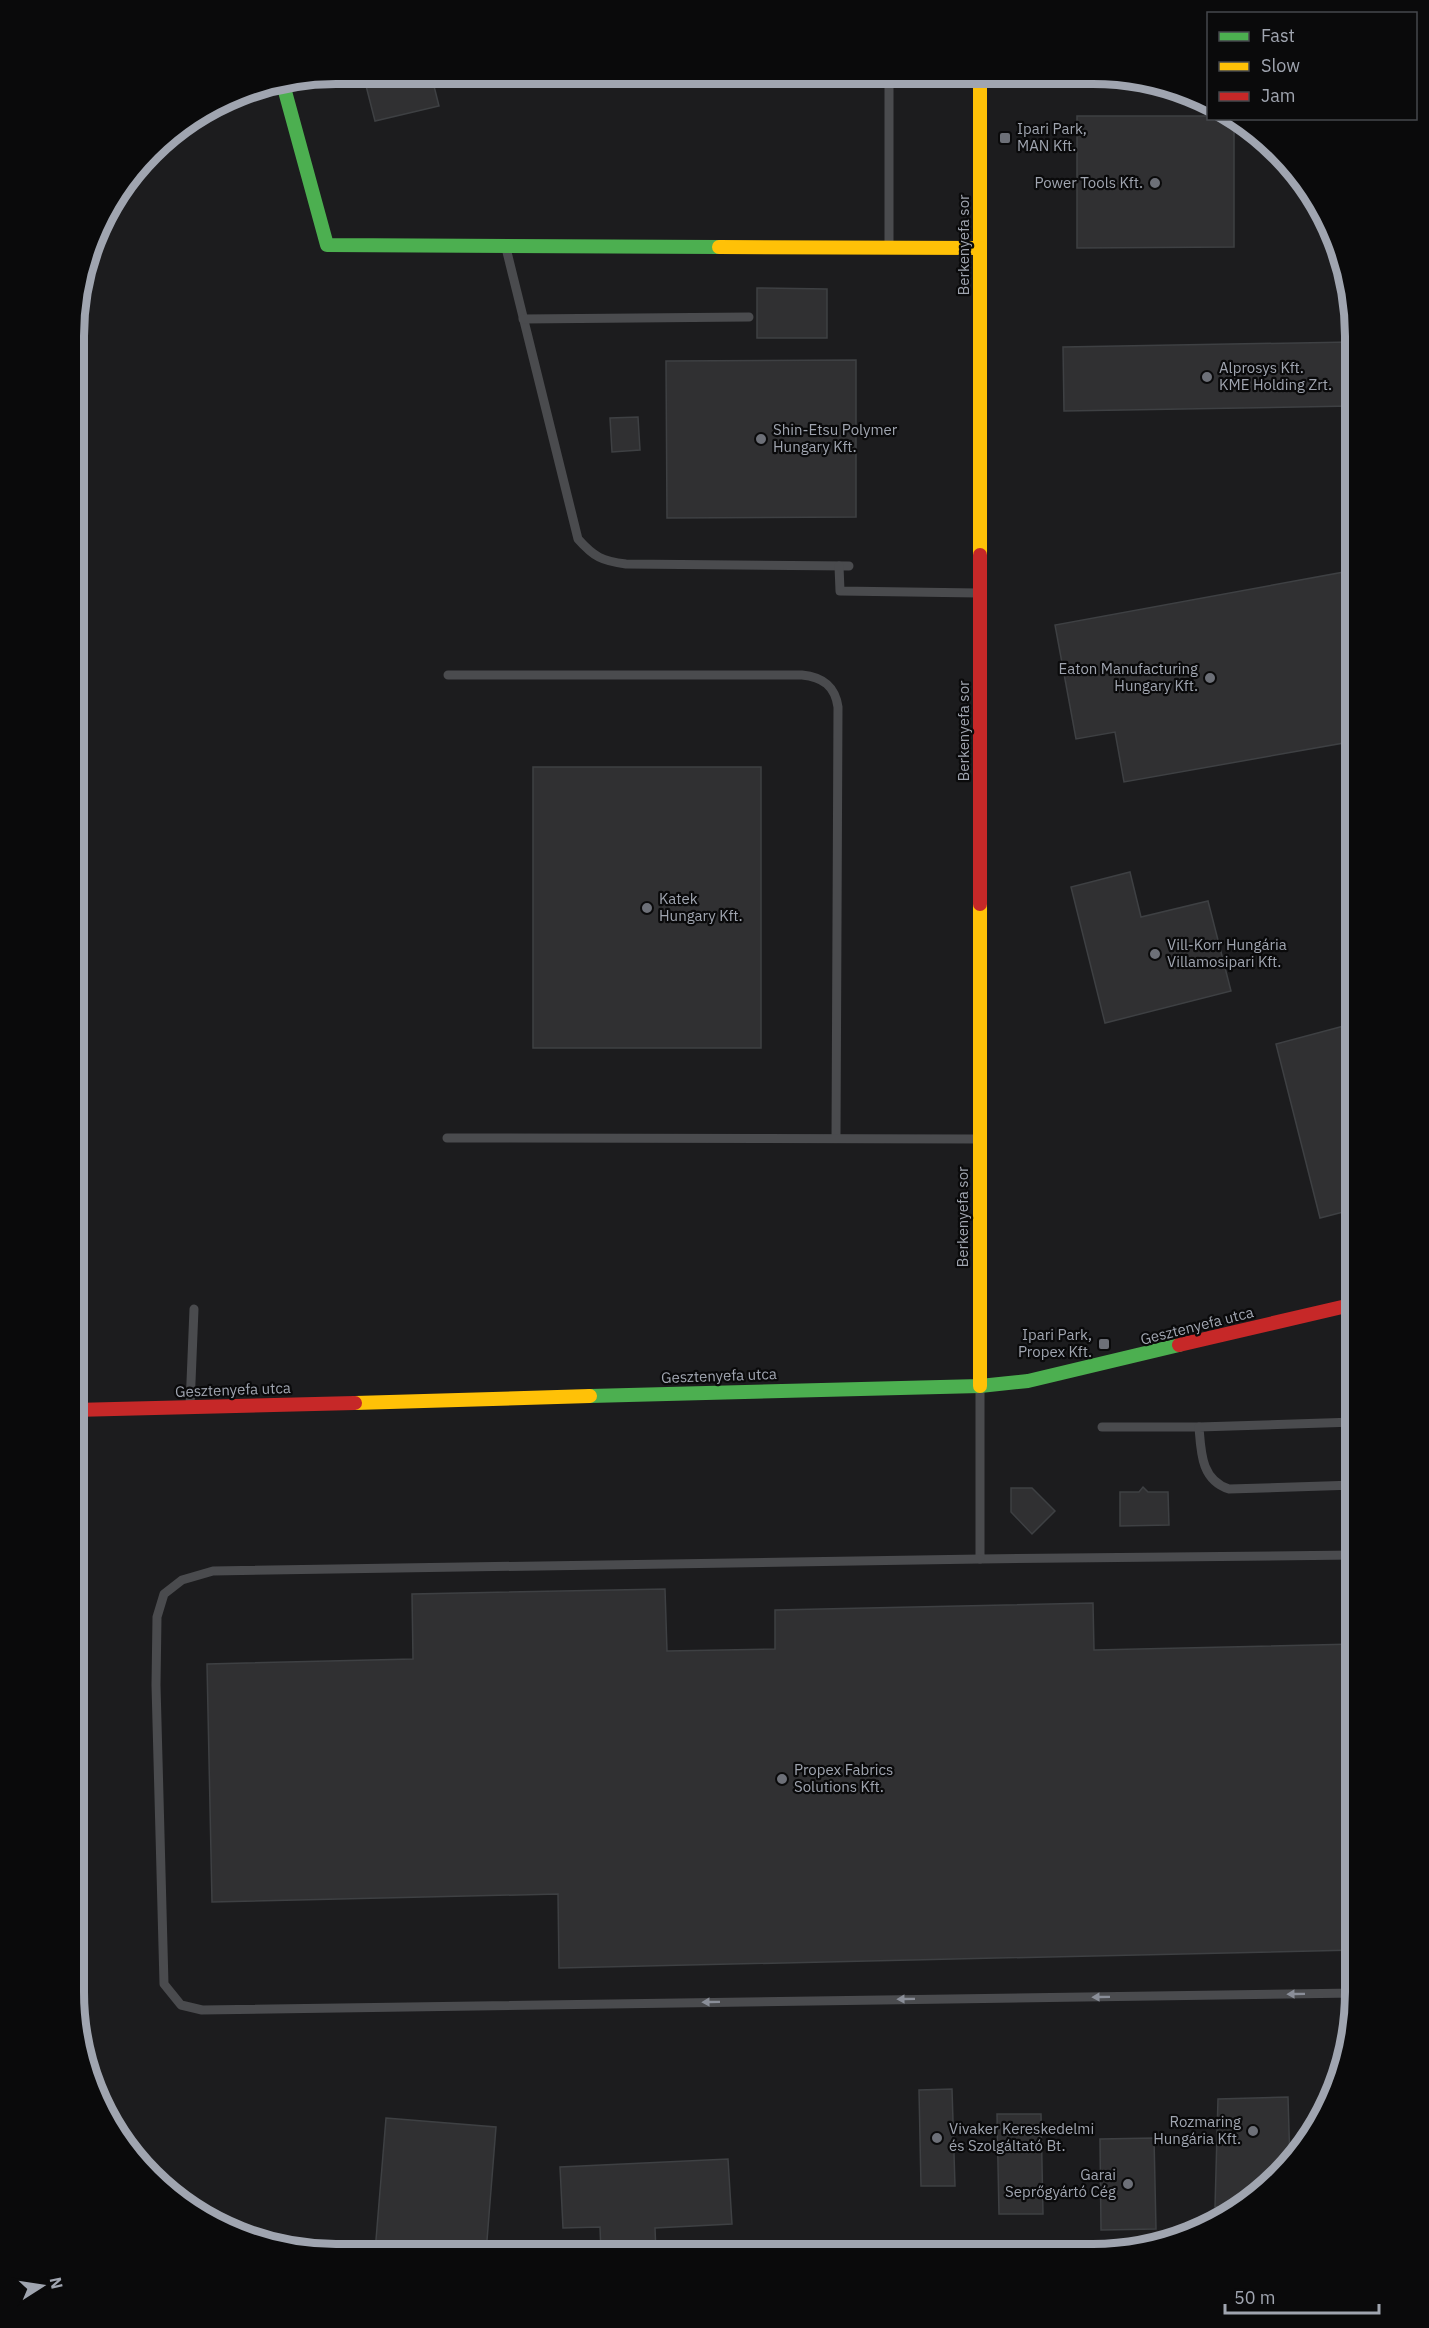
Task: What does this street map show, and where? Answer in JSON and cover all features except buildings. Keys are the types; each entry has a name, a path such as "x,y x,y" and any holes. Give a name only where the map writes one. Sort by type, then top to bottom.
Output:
{"street":[{"name":"Berkenyefa sor","path":"980,84 980,1386"},
{"path":"285,90 327,244 980,248"},
{"name":"Gesztenyefa utca","path":"84,1410 980,1386 1028,1382 1345,1306"}],"lane":[{"path":"889,84 889,246"},
{"path":"505,245 578,539 596,556 606,562 626,564 844,566 840,591 980,593"},
{"path":"523,319 749,317"},
{"path":"448,675 802,675 815,676 832,688 838,707 836,1138"},
{"path":"447,1138 980,1139"},
{"path":"190,1407 194,1309"},
{"path":"980,1386 980,1559"},
{"path":"1102,1427 1200,1427 1345,1422"},
{"path":"1200,1427 1202,1455 1207,1473 1220,1486 1229,1489 1345,1485"},
{"path":"1345,1555 213,1571 182,1580 164,1594 157,1617 156,1685 164,1984 181,2005 202,2010 1345,1993"}],"shaded area":[{"path":"336,84 1093,84 1126,86 1174,97 1189,103 1207,112 1207,120 1222,120 1246,136 1271,158 1293,183 1311,210 1326,240 1340,287 1345,336 1345,1992 1343,2025 1332,2073 1326,2088 1311,2118 1293,2145 1271,2170 1246,2192 1219,2210 1189,2225 1142,2239 1093,2244 336,2244 303,2242 255,2231 240,2225 210,2210 183,2192 158,2170 136,2145 118,2118 103,2088 89,2041 84,1992 84,336 86,303 97,255 110,225 136,183 158,158 183,136 225,110 255,97 303,86"}],"traffic: fast":[{"path":"285,90 327,245 719,247"},
{"path":"590,1396 980,1386 1028,1381 1179,1345"}],"traffic: slow":[{"path":"980,84 980,555"},
{"path":"719,247 980,248"},
{"path":"980,904 980,1386"},
{"path":"355,1403 590,1396"}],"traffic: jam":[{"path":"980,555 980,904"},
{"path":"1179,1345 1345,1306"},
{"path":"84,1410 355,1403"}],"place":[{"name":"Ipari Park, MAN Kft.","path":"1005,138"},
{"name":"Power Tools Kft.","path":"1155,183"},
{"name":"Alprosys Kft. KME Holding Zrt.","path":"1207,377"},
{"name":"Shin-Etsu Polymer Hungary Kft.","path":"761,439"},
{"name":"Eaton Manufacturing Hungary Kft.","path":"1210,678"},
{"name":"Katek Hungary Kft.","path":"647,908"},
{"name":"Vill-Korr Hungária Villamosipari Kft.","path":"1155,954"},
{"name":"Ipari Park, Propex Kft.","path":"1104,1344"},
{"name":"Propex Fabrics Solutions Kft.","path":"782,1779"},
{"name":"Rozmaring Hungária Kft.","path":"1253,2131"},
{"name":"Vivaker Kereskedelmi és Szolgáltató Bt.","path":"937,2138"},
{"name":"Garai Seprőgyártó Cég","path":"1128,2184"}]}
